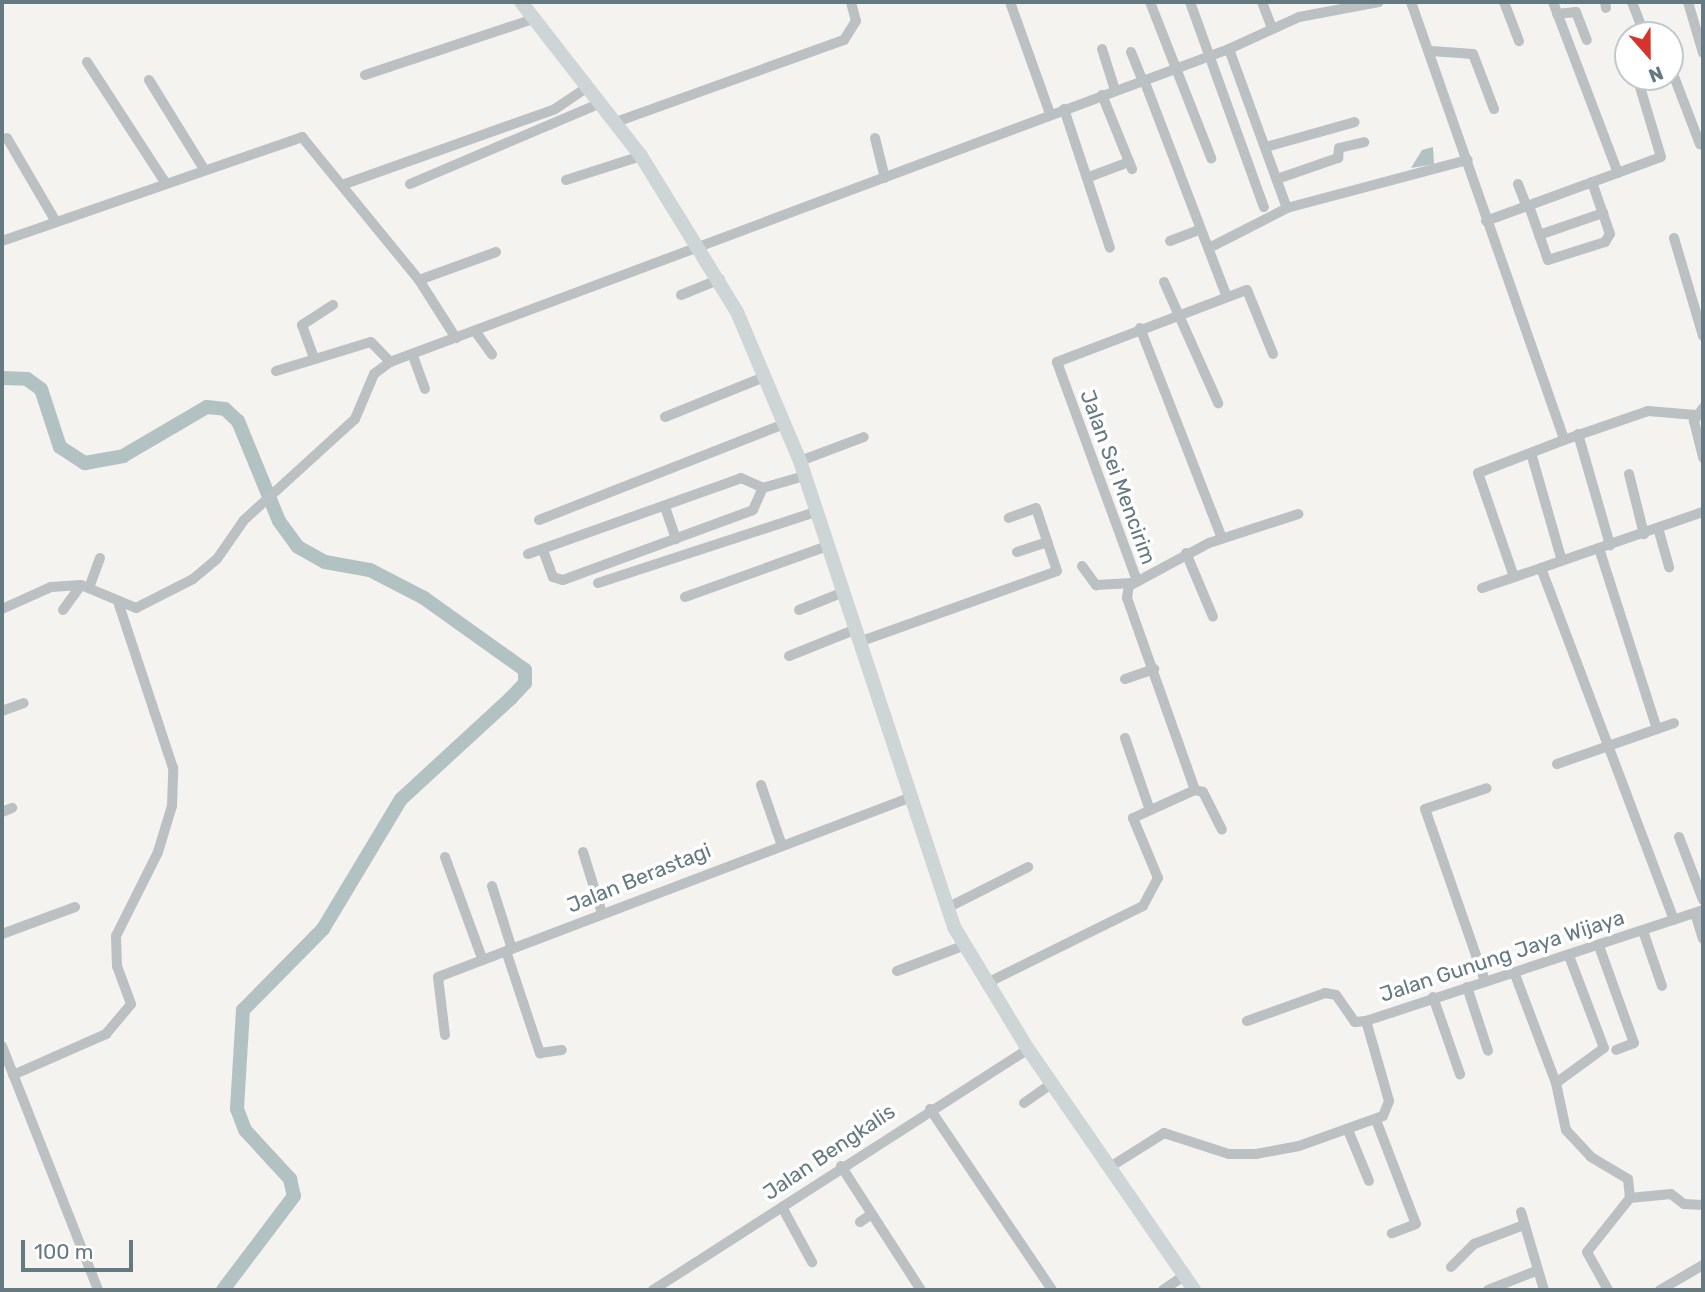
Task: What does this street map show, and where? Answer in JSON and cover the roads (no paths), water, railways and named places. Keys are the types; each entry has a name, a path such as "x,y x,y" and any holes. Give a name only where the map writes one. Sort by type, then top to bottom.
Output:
{"main road":[{"path":"521,2 641,156 720,279 800,461 825,547 947,908 965,945 1028,1049 1194,1290"}],"street":[{"path":"616,122 719,82 844,40 856,22 852,2"},
{"path":"1010,2 1050,114"},
{"path":"1150,2 1211,158"},
{"path":"1190,2 1264,207"},
{"path":"1262,2 1272,28"},
{"path":"2,609 51,587 85,586 119,605 143,606 193,579 244,520 355,419 374,374 390,362 413,356 698,244 885,178 1050,114 1229,50 1272,28 1360,3 1377,2"},
{"path":"1411,2 1564,440"},
{"path":"1504,2 1519,41"},
{"path":"1553,2 1618,173"},
{"path":"1632,2 1639,21"},
{"path":"1688,2 1703,53"},
{"path":"1557,14 1576,12 1587,40"},
{"path":"365,75 533,19"},
{"path":"1102,50 1115,90"},
{"path":"1229,50 1287,208"},
{"path":"1430,51 1468,52 1479,60 1494,109"},
{"path":"1130,52 1226,295 1251,291 1273,354"},
{"path":"87,62 166,182"},
{"path":"149,80 204,169"},
{"path":"342,185 555,108 586,88"},
{"path":"1486,222 1661,157 1641,91"},
{"path":"1679,91 1700,145"},
{"path":"1089,177 1130,165 1102,95"},
{"path":"410,184 601,103"},
{"path":"1064,109 1089,177 1110,248"},
{"path":"1266,147 1355,122"},
{"path":"2,241 55,220 302,137 419,281 456,338"},
{"path":"7,138 55,220"},
{"path":"875,138 885,178"},
{"path":"1277,179 1338,158 1338,143 1364,142"},
{"path":"566,180 641,156"},
{"path":"1209,248 1287,208 1468,160"},
{"path":"1518,184 1548,260 1605,242 1610,233 1592,182"},
{"path":"1539,235 1603,212"},
{"path":"1170,242 1201,229"},
{"path":"1674,238 1703,336"},
{"path":"419,281 496,252"},
{"path":"681,295 720,279"},
{"path":"1164,282 1181,314 1218,403"},
{"name":"Jalan Sei Mencirim","path":"1222,830 1203,792 1195,790 1127,598 1134,580 1056,365 1140,328 1226,295"},
{"path":"314,358 302,325 333,305"},
{"path":"1140,328 1222,538"},
{"path":"475,331 492,354"},
{"path":"276,371 371,342 390,362"},
{"path":"413,356 425,388"},
{"path":"665,417 764,377"},
{"path":"1514,577 1478,473 1647,411 1700,411 1703,458"},
{"path":"540,520 784,424"},
{"path":"1578,435 1605,547 1657,729"},
{"path":"800,461 864,437"},
{"path":"1531,453 1562,561"},
{"path":"1629,474 1644,534"},
{"path":"528,554 741,478 763,488 804,476"},
{"path":"543,550 558,581 753,510 763,488"},
{"path":"665,507 676,539"},
{"path":"789,656 1057,571 1037,508 1009,518"},
{"path":"597,583 815,512"},
{"path":"1482,588 1703,512"},
{"path":"1082,566 1096,585 1134,580 1222,538 1298,514"},
{"path":"1658,528 1669,567"},
{"path":"1017,552 1047,541"},
{"path":"685,597 825,547"},
{"path":"1186,553 1213,617"},
{"path":"63,610 85,586 100,558"},
{"path":"1541,568 1674,920"},
{"path":"799,610 841,593"},
{"path":"13,1075 99,1038 125,1018 131,1004 117,966 116,936 158,852 172,806 173,768 119,605"},
{"path":"1125,679 1154,668"},
{"path":"2,711 24,703"},
{"path":"1557,764 1674,723"},
{"path":"1125,738 1150,810"},
{"path":"761,785 781,843"},
{"path":"1485,981 1425,808 1487,788"},
{"path":"987,983 1131,913 1154,892 1157,873 1133,818 1195,790"},
{"name":"Jalan Berastagi","path":"445,1035 436,980 482,958 509,950 781,843 909,798"},
{"path":"1679,837 1703,900"},
{"path":"583,852 602,912"},
{"path":"445,857 482,958"},
{"path":"947,908 1028,867"},
{"path":"492,886 540,1053 562,1050"},
{"path":"2,934 75,907"},
{"path":"1699,912 1703,939"},
{"name":"Jalan Gunung Jaya Wijaya","path":"1376,1120 1389,1101 1366,1021 1699,912"},
{"path":"1643,931 1662,986"},
{"path":"897,971 965,945"},
{"path":"1599,946 1634,1043 1616,1050"},
{"path":"1556,1083 1604,1048 1569,956"},
{"path":"1514,972 1556,1083 1566,1130 1586,1149 1628,1179 1630,1198 1587,1252 1608,1290"},
{"path":"1467,987 1488,1051"},
{"path":"1247,1021 1325,993 1336,995 1354,1022 1366,1021"},
{"path":"1433,997 1460,1074"},
{"path":"2,1046 98,1290"},
{"name":"Jalan Bengkalis","path":"653,1290 841,1166 1028,1049"},
{"path":"1024,1103 1053,1083"},
{"path":"930,1109 1052,1290"},
{"path":"1110,1167 1164,1133 1228,1154 1256,1154 1376,1120 1416,1224 1392,1233"},
{"path":"1348,1130 1369,1181"},
{"path":"841,1166 921,1290"},
{"path":"1630,1198 1671,1194 1684,1204 1703,1205"},
{"path":"782,1206 812,1262"},
{"path":"1521,1212 1536,1271 1544,1290"},
{"path":"860,1222 872,1214"},
{"path":"1451,1267 1474,1244 1524,1225"},
{"path":"1660,1290 1703,1265"},
{"path":"1488,1290 1536,1271"},
{"path":"1163,1290 1184,1276"},
{"path":"1681,1278 1687,1290"}],"waterway":[{"path":"2,378 27,379 41,389 60,447 85,463 123,456 207,407 225,409 238,421 279,521 298,547 325,562 370,570 424,598 525,670 525,683 511,698 401,799 323,929 243,1010 237,1109 245,1130 290,1179 294,1196 223,1290"}]}
